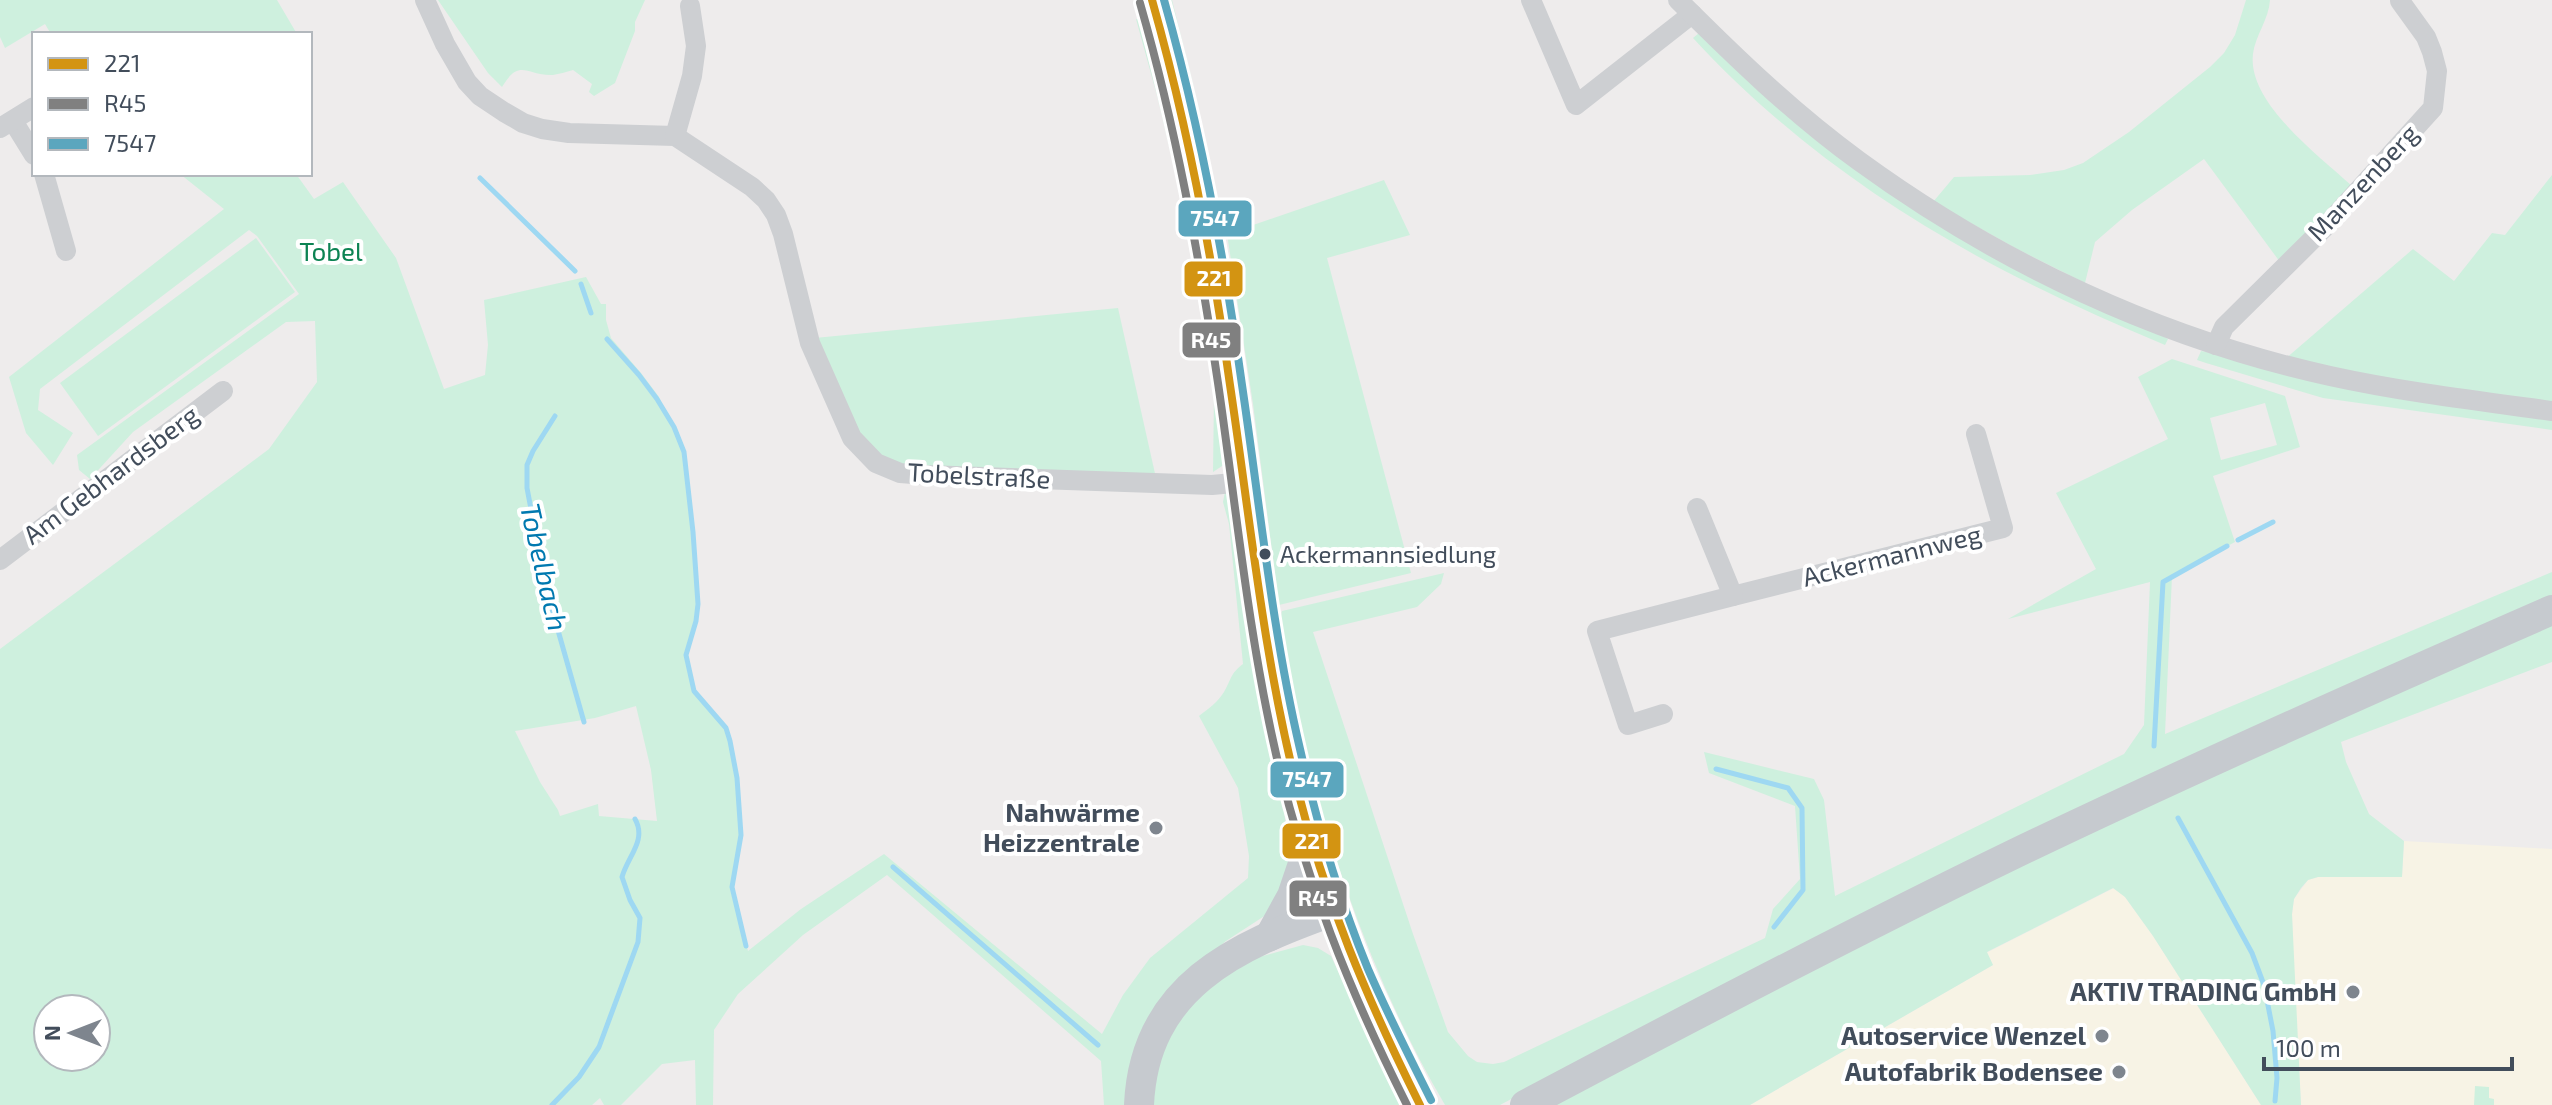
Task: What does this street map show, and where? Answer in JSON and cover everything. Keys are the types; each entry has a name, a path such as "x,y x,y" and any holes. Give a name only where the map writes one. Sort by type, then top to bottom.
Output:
{"main road":[{"path":"1152,0 1192,161 1220,314 1274,681 1295,782 1334,911 1366,995 1420,1105"},
{"path":"1525,1105 1763,980 2015,854 2258,740 2552,610"},
{"path":"1270,936 1292,896 1311,840"},
{"path":"1139,1105 1140,1082 1150,1043 1184,991 1210,968 1240,949 1334,911"}],"street":[{"path":"425,0 467,82 480,96 523,123 569,133 675,136 692,76 696,46 690,6"},
{"path":"1531,0 1576,105 1685,7 1825,135 1929,209 2058,281 2216,345 2330,376 2390,388 2552,411"},
{"name":"Manzenberg","path":"2216,345 2224,327 2327,225 2433,108 2437,71 2432,52 2426,37 2400,1"},
{"path":"32,108 6,124 32,153"},
{"name":"Tobelstraße","path":"675,136 752,187 776,215 817,362 852,438 876,463 900,473 926,475 1212,485 1244,482"},
{"path":"45,176 66,251"},
{"name":"Am Gebhardsberg","path":"0,560 223,391"},
{"name":"Ackermannweg","path":"1663,714 1628,725 1597,631 2003,528 1976,434"},
{"path":"1697,508 1733,596"}],"shaded area":[{"path":"2404,841 2552,849 2552,1105 2301,1105 2294,984 2294,899 2308,880 2318,877 2402,876"},
{"path":"2114,888 2125,897 2153,936 2261,1105 1750,1105 1993,965 1986,953"}],"green space":[{"path":"0,0 277,0 296,32 50,32 45,24 5,48 0,37"},
{"path":"438,0 645,0 615,83 594,96 589,92 592,84 573,70 544,75 519,70 502,87 488,73"},
{"path":"1162,0 1172,0 1201,127 1195,128"},
{"path":"2246,0 2270,0 2253,54 2254,73 2261,91 2288,127 2352,186 2280,262 2204,159 2132,210 2095,242 2085,283 1933,202 1954,177 2030,175 2064,170 2083,163 2129,132 2224,53 2235,35"},
{"path":"1136,19 1145,20 1187,188 1231,460 1213,472 1214,394 1199,292 1180,193"},
{"path":"1699,33 1797,122 2168,339 2165,345 2034,286 1912,218 1854,179 1744,90 1693,38"},
{"path":"2552,175 2552,402 2394,380 2285,359 2413,249 2454,281 2492,233 2505,235"},
{"name":"Tobel","path":"183,176 297,176 314,199 343,182 396,258 444,389 485,375 488,345 484,300 586,277 601,304 606,304 611,338 659,397 684,452 693,532 698,604 686,655 694,691 726,728 737,778 741,835 732,887 748,951 801,909 884,854 1102,1034 1123,995 1150,958 1248,878 1249,856 1238,788 1199,716 1219,699 1233,674 1243,664 1229,524 1223,502 1225,492 1230,491 1236,497 1288,838 1290,873 1269,913 1226,941 1178,981 1127,1105 1104,1105 1101,1061 887,875 803,935 738,994 714,1030 713,1105 696,1105 695,1060 662,1064 621,1105 604,1105 600,1098 592,1105 0,1105 0,649 269,449 317,382 315,321 286,322 133,432 90,479 79,470 77,455 299,294 257,236 249,230 40,389 38,410 73,433 53,465 26,433 9,377 224,209","holes":["636,706 651,770 657,821 599,816 598,804 560,816 515,731 595,718"]},
{"path":"1384,180 1410,235 1327,258 1411,573 1279,605 1227,234"},
{"path":"256,238 295,292 98,436 60,383"},
{"path":"1118,308 1156,478 890,464 859,439 815,338"},
{"path":"2201,351 2552,419 2552,430 2323,398 2197,360"},
{"path":"2172,359 2285,396 2300,447 2213,476 2235,542 2172,576 2165,734 2552,572 2552,597 1705,997 1500,1105 1445,1105 1372,958 1334,854 1304,748 1285,664 1280,632 1282,611 1444,573 1441,584 1417,607 1313,632 1448,1032 1477,1062 1504,1062 1765,938 1773,909 1800,879 1795,806 1709,773 1704,752 1814,779 1824,800 1835,896 2124,754 2144,725 2150,582 2008,619 2096,569 2056,493 2168,439 2138,377","holes":["2265,403 2277,445 2221,460 2210,418"]},
{"path":"2552,622 2552,662 2341,742 2346,762 2369,814 2404,841 2402,877 2318,877 2308,880 2294,899 2292,914 2301,1105 2261,1105 2153,936 2125,897 2113,888 1987,952 1993,965 1750,1105 1551,1105 2019,865"},
{"path":"1303,945 1318,948 1331,956 1400,1105 1147,1105 1158,1048 1211,980 1259,957"},
{"path":"2475,1086 2489,1087 2489,1098 2494,1099 2494,1105 2474,1105"}],"waterway":[{"name":"Tobelbach","path":"480,178 575,271"},
{"name":"Tobelbach","path":"581,284 591,313"},
{"path":"607,339 657,399 674,427 684,452 698,604 686,655 694,691 726,728 730,741 737,778 741,835 732,887 746,946"},
{"name":"Tobelbach","path":"555,416 527,465 527,488 546,588 584,722"},
{"path":"2238,540 2273,522"},
{"path":"2154,746 2163,582 2227,546"},
{"path":"1716,769 1788,788 1802,808 1803,890 1774,927"},
{"path":"2178,818 2252,953 2264,985 2273,1031 2277,1078 2275,1101"},
{"name":"Tobelbach","path":"552,1105 579,1077 599,1047 638,942 640,918 622,877 638,841 635,819"},
{"path":"893,867 1098,1045"}],"transit line":[{"name":"221","path":"1152,0 1177,95 1207,240 1266,635 1296,784 1320,868 1349,948 1420,1105"},
{"name":"7547","path":"1164,0 1189,95 1219,240 1274,613 1307,777 1357,942 1431,1100"},
{"name":"R45","path":"1140,3 1165,97 1194,239 1218,383 1250,615 1276,754 1301,846 1331,934 1366,1019 1407,1105"}],"place":[{"name":"Ackermannsiedlung","path":"1265,554"},
{"name":"Nahwärme Heizzentrale","path":"1156,828"},
{"name":"AKTIV TRADING GmbH","path":"2353,992"},
{"name":"Autoservice Wenzel","path":"2102,1036"},
{"name":"Autofabrik Bodensee","path":"2119,1072"}]}
